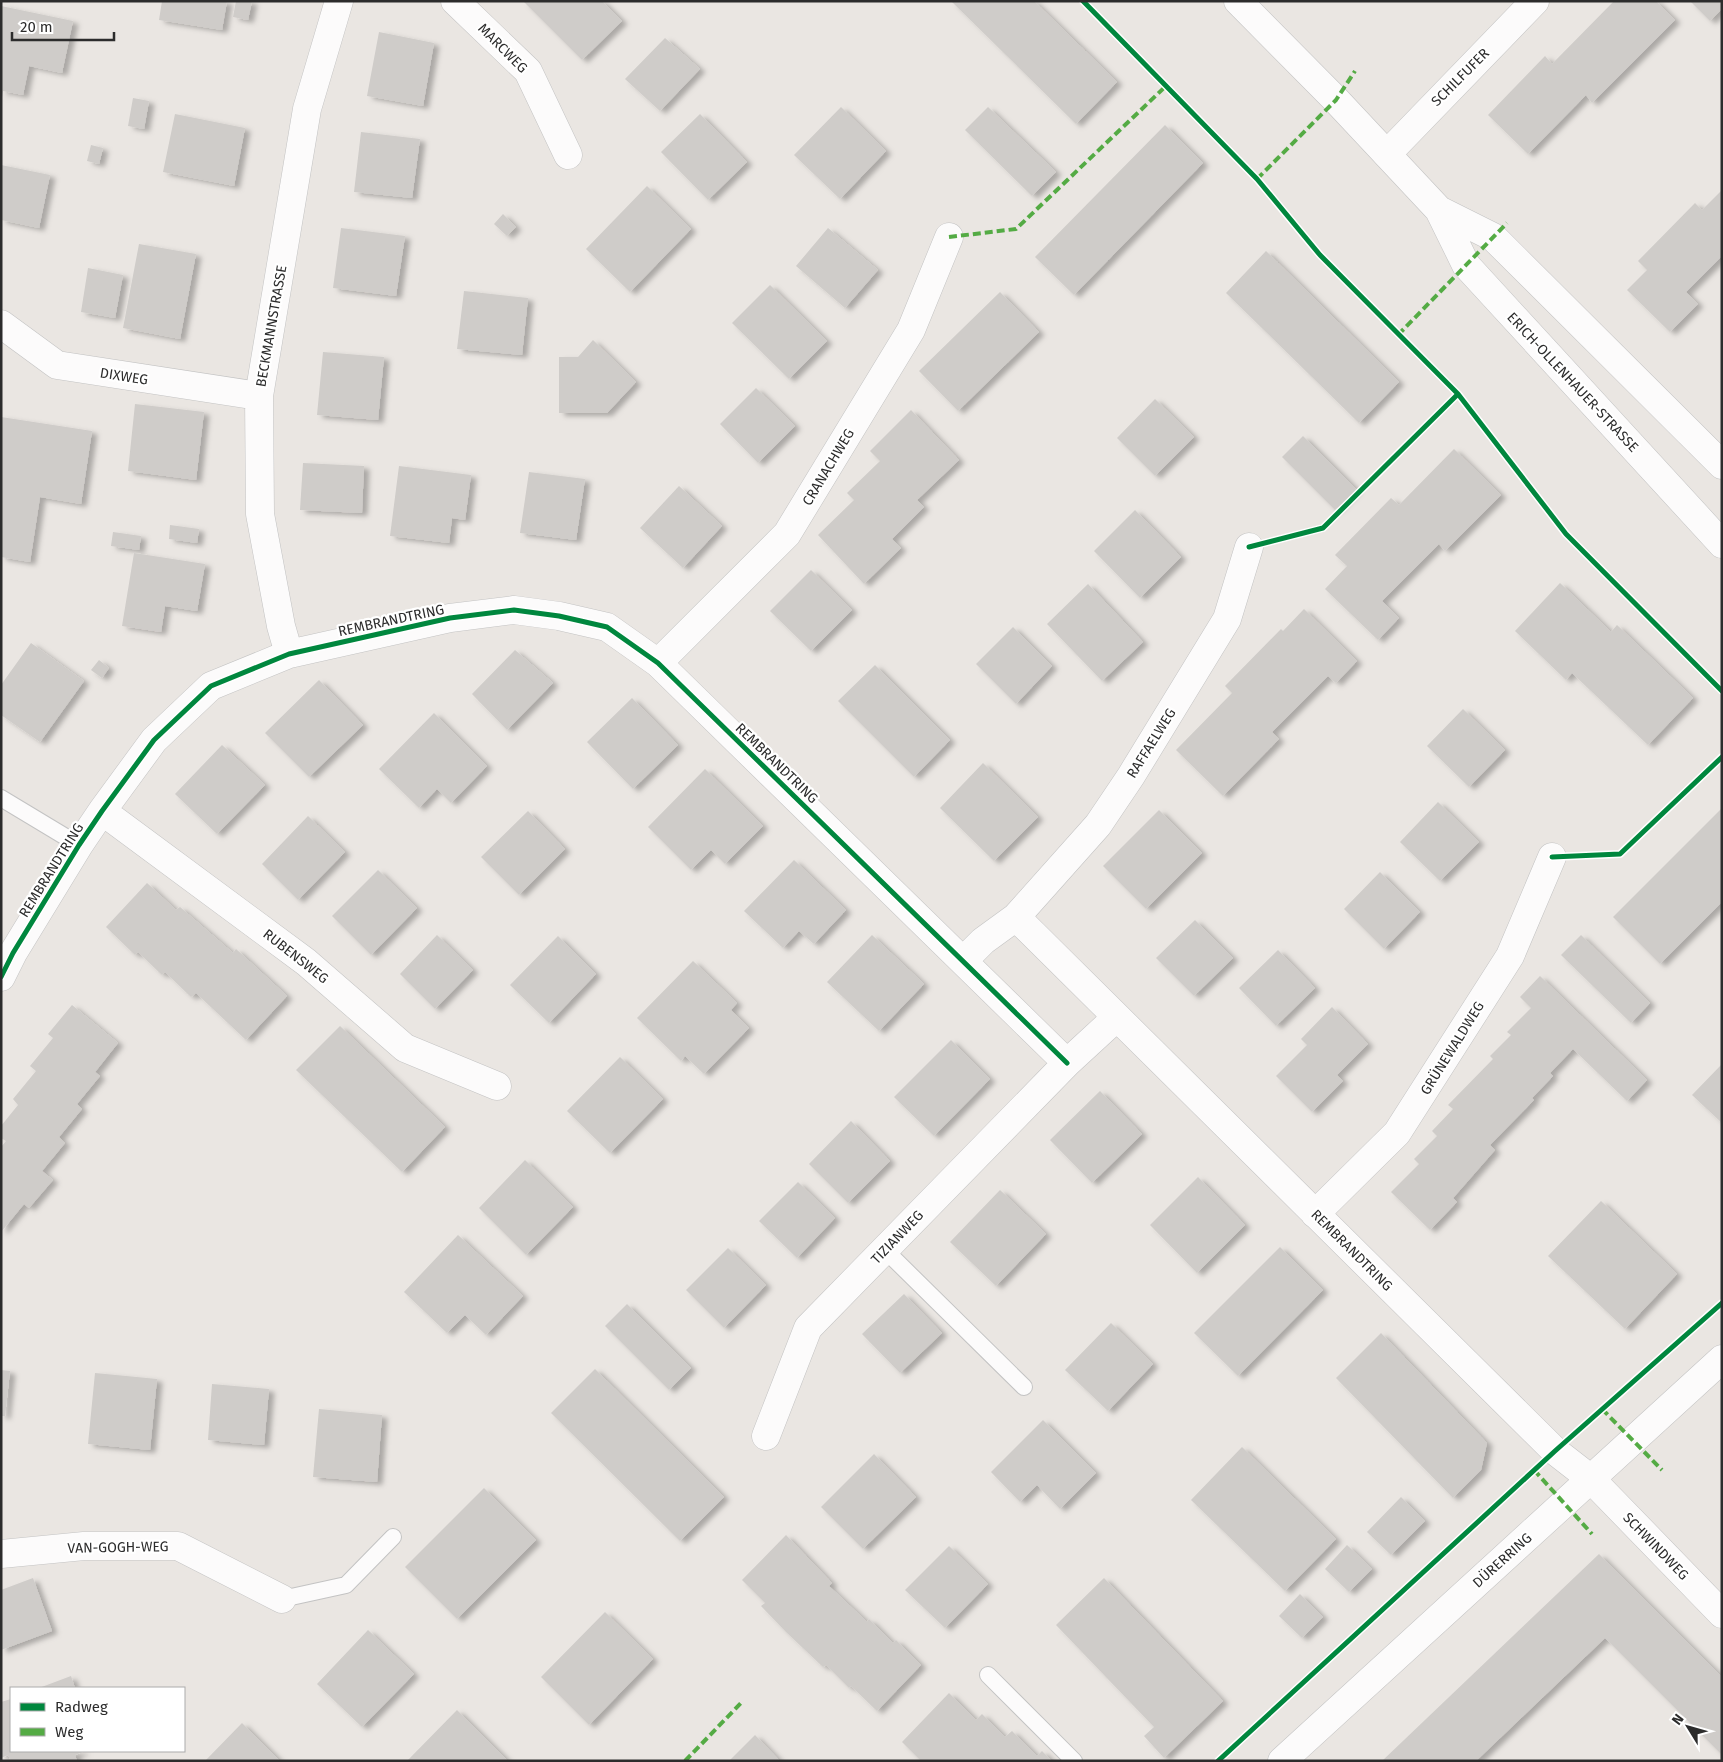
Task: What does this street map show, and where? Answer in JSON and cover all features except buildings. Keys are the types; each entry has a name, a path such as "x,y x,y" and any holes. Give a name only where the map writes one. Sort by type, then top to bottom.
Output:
{"street":[{"name":"BECKMANNSTRASSE","path":"289,654 281,626 260,514 259,396 308,109 339,1"},
{"name":"MARCWEG","path":"455,1 528,72 568,155"},
{"name":"ERICH-OLLENHAUER-STRASSE","path":"1238,1 1439,210 1466,265 1722,544"},
{"name":"SCHILFUFER","path":"1387,154 1535,1"},
{"name":"ERICH-OLLENHAUER-STRASSE","path":"1439,210 1493,238 1722,465"},
{"name":"CRANACHWEG","path":"658,663 787,534 912,330 949,237"},
{"name":"DIXWEG","path":"1,324 57,365 259,396"},
{"name":"RAFFAELWEG","path":"1016,917 1098,825 1131,776 1227,620 1249,546"},
{"name":"REMBRANDTRING","path":"1,977 7,950 102,811 154,740 211,686 289,654 450,618 514,610 559,616 606,628 658,663 1067,1063"},
{"name":"RUBENSWEG","path":"102,811 306,962 405,1048 497,1086"},
{"name":"GRÜNEWALDWEG","path":"1315,1214 1397,1133 1510,956 1552,857"},
{"name":"REMBRANDTRING","path":"1016,917 1555,1451 1591,1479"},
{"path":"963,962 983,941 1016,917"},
{"path":"1067,1063 1117,1017"},
{"name":"TIZIANWEG","path":"766,1436 808,1328 1067,1063"},
{"name":"DÜRERRING","path":"1282,1761 1722,1359"},
{"name":"SCHWINDWEG","path":"1591,1479 1722,1614"},
{"name":"VAN-GOGH-WEG","path":"1,1554 84,1546 178,1546 282,1599"}],"lane":[{"path":"1,798 79,844"},
{"path":"885,1250 1024,1387"},
{"path":"282,1599 346,1585 393,1538"},
{"path":"988,1675 1074,1761"}],"marked path":[{"path":"1257,179 1336,100 1355,71"},
{"path":"949,237 1016,229 1167,85"},
{"path":"1398,335 1507,223"},
{"path":"1602,1409 1662,1470"},
{"path":"1534,1470 1592,1534"},
{"path":"685,1761 742,1702"}],"cycle path":[{"path":"1083,1 1257,179 1320,255 1458,394 1566,534 1722,691"},
{"path":"1249,547 1323,528 1458,394"},
{"path":"1,977 13,953 102,811 154,740 211,686 289,654 450,618 514,610 559,616 607,627 658,663 1067,1063"},
{"path":"1552,857 1620,854 1722,757"},
{"path":"1218,1761 1555,1451 1722,1303"}]}
